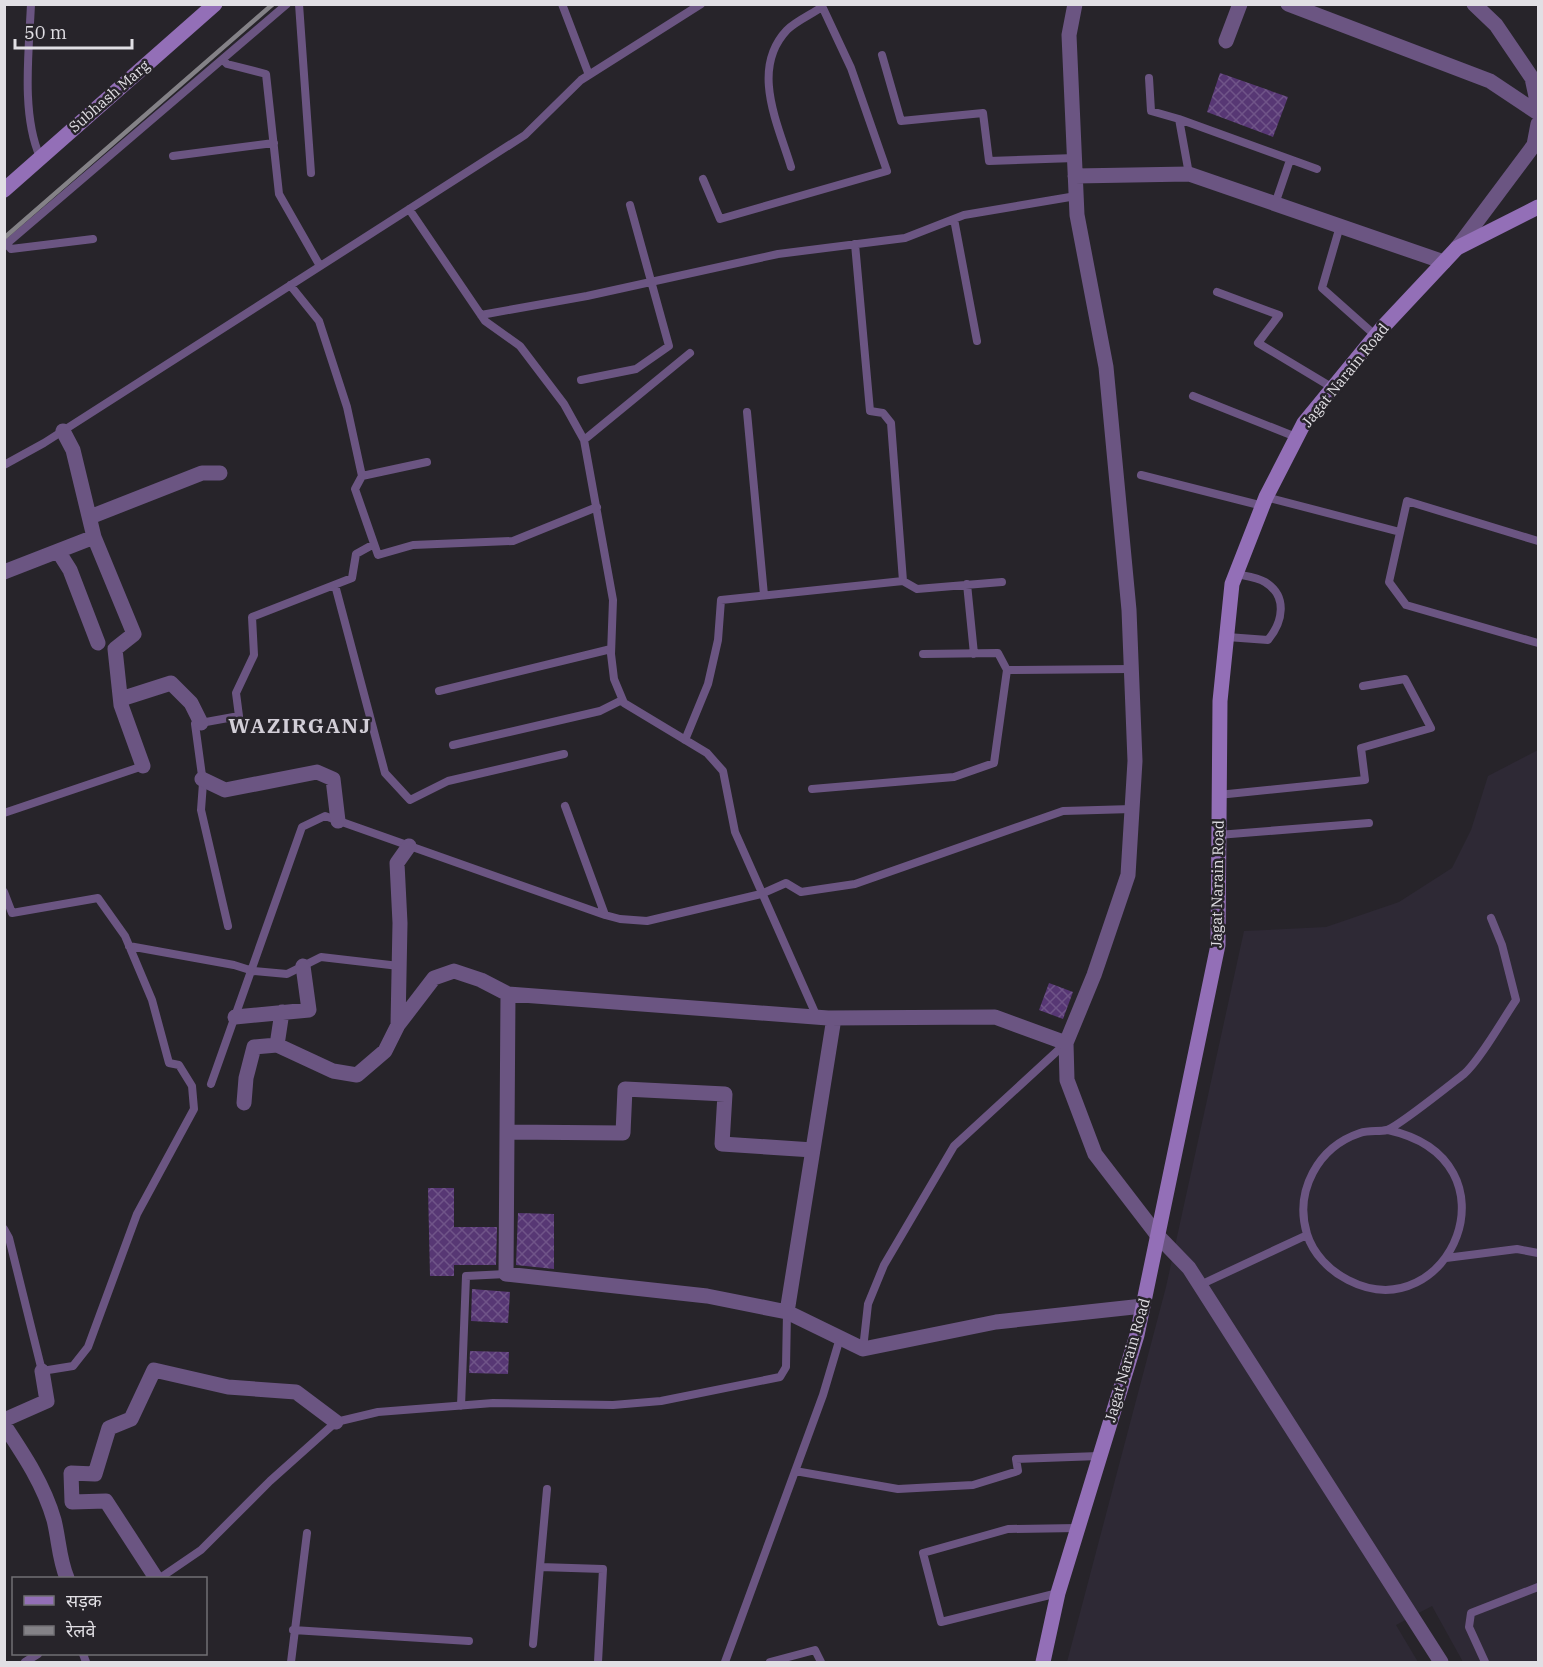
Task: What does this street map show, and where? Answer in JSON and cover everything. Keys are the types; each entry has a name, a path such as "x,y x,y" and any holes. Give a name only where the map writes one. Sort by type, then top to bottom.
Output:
{"street":[{"name":"Subhash Marg","path":"4,190 215,4"},
{"path":"1075,4 1069,35 1077,215 1106,367 1129,610 1135,761 1128,875 1094,975 1066,1043 1066,1080 1095,1154 1158,1236 1189,1268 1441,1662"},
{"path":"1226,41 1240,4"},
{"path":"1288,4 1490,81 1539,113"},
{"path":"1474,4 1496,25 1535,79 1539,106"},
{"path":"1457,248 1534,145 1539,124"},
{"path":"1075,176 1189,174 1444,262"},
{"name":"Jagat Narain Road","path":"1043,1662 1058,1593 1137,1335 1218,945 1220,701 1232,584 1264,501 1304,423 1376,336 1457,248 1539,207"},
{"path":"63,431 73,450 94,537 134,634 116,649 121,699 143,766"},
{"path":"90,517 202,473 220,473"},
{"path":"4,572 94,537"},
{"path":"58,551 70,570 98,643"},
{"path":"121,699 171,683 191,704 201,723"},
{"path":"202,779 225,790 317,772 333,779 338,821"},
{"path":"398,1025 397,863 409,846"},
{"path":"235,1017 309,1010 303,966"},
{"path":"244,1103 246,1078 254,1047 277,1045 333,1071 357,1074 385,1051 398,1025 434,978 454,972 481,980 508,994 834,1018 995,1017 1066,1043"},
{"path":"508,994 506,1274 707,1296 787,1312 863,1349 996,1322 1143,1306"},
{"path":"277,1045 282,1012"},
{"path":"787,1312 834,1018"},
{"path":"507,1132 623,1133 625,1089 725,1094 722,1144 813,1150"},
{"path":"72,1502 71,1473 95,1474 109,1428 131,1419 154,1370 228,1387 296,1392 336,1422"},
{"path":"4,1420 47,1401 42,1371"},
{"path":"4,1425 33,1467 54,1520 59,1559 67,1577"},
{"path":"49,1508 72,1502 106,1501 157,1577"}],"lane":[{"path":"31,4 28,80 34,142 40,157"},
{"path":"93,239 11,249 6,245 287,4"},
{"path":"299,4 311,173"},
{"path":"562,4 589,75"},
{"path":"4,465 63,431 525,135 589,75 701,4"},
{"path":"703,179 720,219 887,171 851,68 822,6 787,30 768,71 769,94 791,167"},
{"path":"882,56 901,121 983,113 989,161 1074,158"},
{"path":"223,60 227,64 266,74 279,194 320,266"},
{"path":"1149,78 1151,111 1317,169"},
{"path":"1179,119 1189,174"},
{"path":"173,156 273,143"},
{"path":"1275,204 1290,160"},
{"path":"481,315 651,282 778,254 905,238 964,215 1076,196"},
{"path":"581,380 636,369 669,346 630,205"},
{"path":"409,209 481,315 520,346 564,404 584,440 613,600 611,649 614,680 622,700 643,716 707,753 723,771 735,832 774,925 817,1017"},
{"path":"954,219 977,341"},
{"path":"1340,226 1322,288 1376,336"},
{"path":"855,244 870,411 883,413 891,423 903,581"},
{"path":"290,285 319,321 347,407 362,476 355,489 378,555 413,544 513,541 597,507"},
{"path":"1217,292 1279,315 1258,344 1333,388"},
{"path":"584,440 690,353"},
{"path":"1193,396 1296,437"},
{"path":"747,412 764,595"},
{"path":"362,476 427,462"},
{"path":"1141,476 1400,532"},
{"path":"1539,541 1407,501 1389,582 1406,605 1539,643"},
{"path":"228,926 201,810 202,779 195,724 239,716 236,693 254,655 252,617 352,578 356,554 374,544"},
{"path":"1227,637 1268,640 1277,629 1282,609 1278,593 1264,581 1236,574"},
{"path":"685,740 708,684 717,640 721,600 903,581 918,589 1002,582"},
{"path":"967,584 974,654"},
{"path":"335,585 385,773 410,800 448,781 564,754"},
{"path":"439,691 611,649"},
{"path":"812,789 954,777 994,763 1006,670 998,652 923,654"},
{"path":"1006,670 1131,669"},
{"path":"1218,795 1365,780 1361,748 1431,728 1405,679 1363,686"},
{"path":"453,745 600,711 622,700"},
{"path":"4,813 143,766"},
{"path":"565,806 605,915"},
{"path":"211,1084 302,826 325,816 620,920 647,921 761,894 786,883 801,892 855,884 1063,812 1132,809"},
{"path":"1218,835 1369,823"},
{"path":"4,892 12,913 98,898 129,946 152,1000 168,1063 179,1065 192,1086 194,1109 137,1214 88,1347 73,1366 42,1371 9,1238 4,1229"},
{"path":"1388,1130 1467,1072 1516,1000 1502,945 1491,918"},
{"path":"129,946 253,970 287,974 321,957 399,966"},
{"path":"863,1349 868,1304 884,1265 954,1146 1066,1043"},
{"path":"1388,1130 1412,1135 1433,1148 1449,1166 1460,1188 1462,1212 1458,1236 1446,1258 1429,1275 1407,1286 1374,1288 1358,1285 1336,1274 1319,1257 1307,1235 1303,1209 1307,1184 1319,1160 1338,1143 1362,1132 1388,1130"},
{"path":"1200,1285 1307,1235"},
{"path":"1446,1258 1517,1249 1539,1253"},
{"path":"461,1406 466,1276 506,1274"},
{"path":"160,1577 201,1550 270,1481 336,1422 378,1412 494,1403 613,1405 661,1401 780,1377 786,1367 787,1312"},
{"path":"725,1662 795,1471 840,1338"},
{"path":"795,1471 898,1489 973,1485 1018,1471 1016,1459 1099,1456"},
{"path":"533,1644 546,1489"},
{"path":"1058,1593 941,1622 923,1553 1008,1529 1077,1528"},
{"path":"291,1662 293,1630 307,1533"},
{"path":"540,1567 603,1569 598,1662"},
{"path":"1485,1662 1469,1627 1471,1613 1539,1587"},
{"path":"293,1630 469,1641"},
{"path":"770,1662 815,1650 821,1662"}],"shaded area":[{"path":"1538,750 1538,1662 1463,1662 1432,1606 1396,1625 1418,1662 1067,1662 1166,1287 1244,931 1326,927 1399,902 1452,868 1471,830 1488,776"}],"building":[{"path":"1220,73 1288,97 1273,137 1207,112"},
{"path":"1049,983 1073,992 1063,1019 1039,1010"},
{"path":"428,1188 454,1188 454,1227 497,1227 496,1265 454,1265 454,1276 430,1276"},
{"path":"518,1213 554,1214 554,1269 516,1265"},
{"path":"472,1289 510,1292 508,1323 471,1321"},
{"path":"470,1351 509,1352 508,1374 469,1373"}],"railway":[{"path":"4,238 273,4"}],"district":[{"name":"WAZIRGANJ","path":"300,725"}]}
